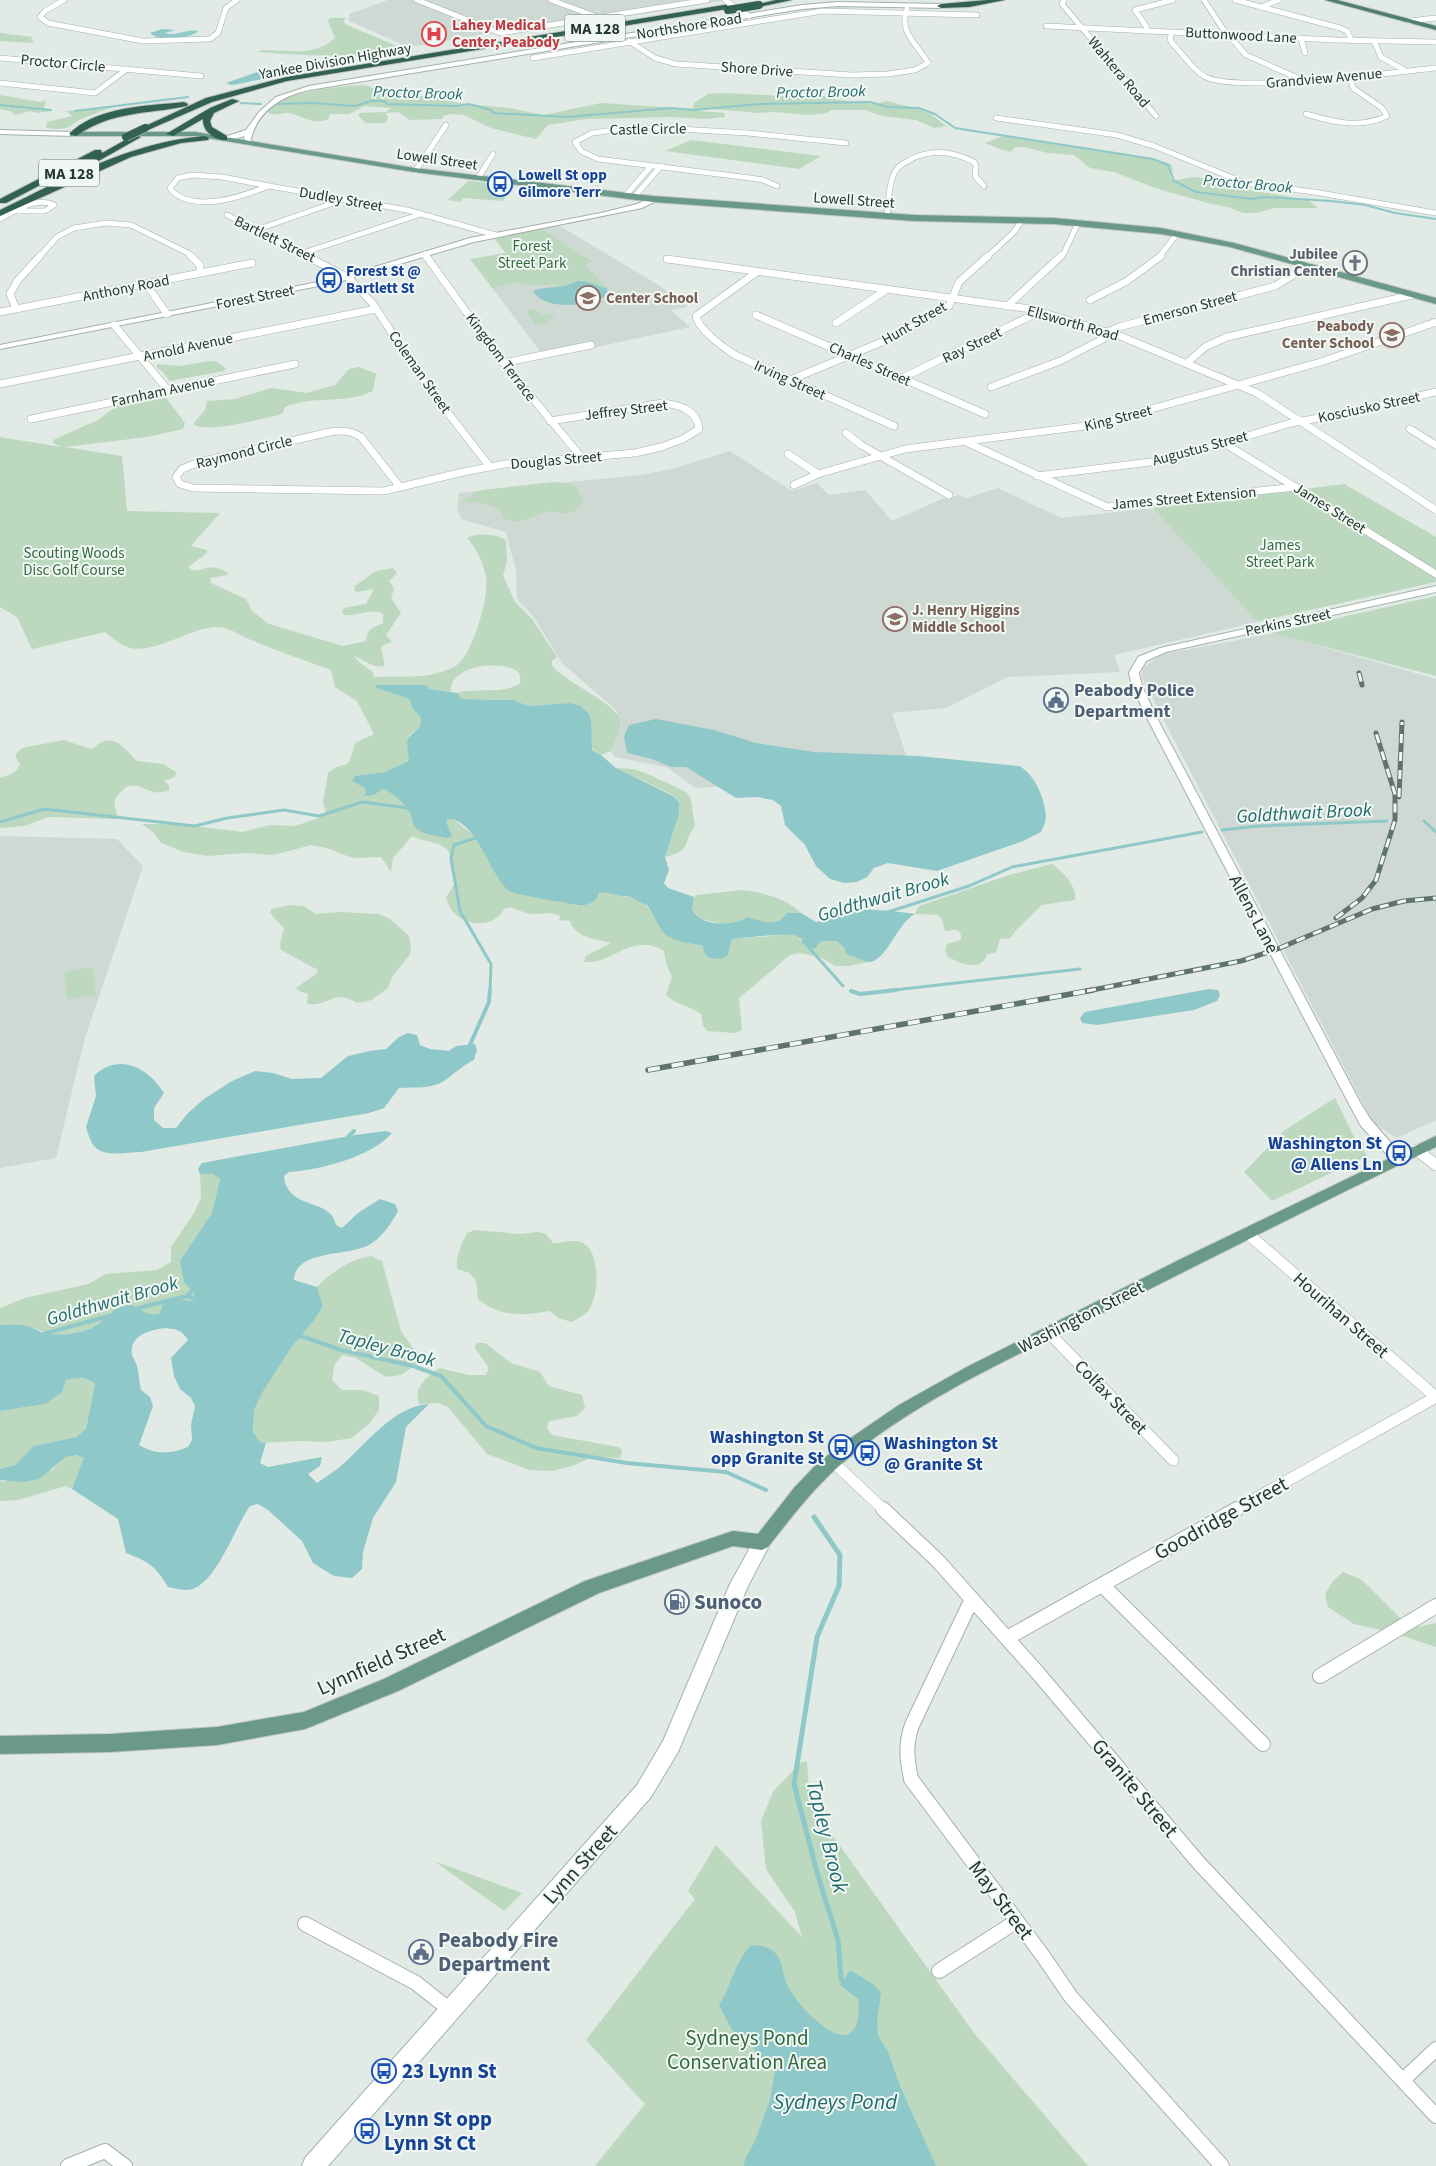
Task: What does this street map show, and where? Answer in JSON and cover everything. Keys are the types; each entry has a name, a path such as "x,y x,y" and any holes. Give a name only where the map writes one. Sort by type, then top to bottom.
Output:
{"highway":[{"name":"Yankee Division Highway","path":"0,203 182,110 227,94 297,77 726,5 788,0"},
{"path":"941,6 963,5 974,0"},
{"path":"941,6 969,6 1001,0"},
{"path":"1329,0 1436,28"},
{"name":"Yankee Division Highway","path":"0,212 156,128 196,109 251,91 302,79 726,5"},
{"path":"170,134 213,110 239,100 268,91 390,65"},
{"path":"73,134 94,121 117,113 188,104 246,86 297,77"},
{"path":"145,128 166,113 163,109 146,108"},
{"path":"213,110 207,117 206,125 210,132 224,138"},
{"path":"92,134 94,121"},
{"path":"0,212 128,156 181,140 206,138"}],"main road":[{"name":"Lowell Street","path":"0,132 195,134 265,146"},
{"name":"Lowell Street","path":"170,134 265,146 416,170 653,199 887,216 1078,223 1177,234 1218,242 1436,302"},
{"name":"Washington Street","path":"762,1542 799,1494 832,1462 843,1452 896,1415 1049,1333 1246,1233 1436,1141"},
{"name":"Lynnfield Street","path":"0,1745 110,1743 217,1736 244,1733 306,1720 376,1692 592,1587 733,1538 762,1542"},
{"name":"Lynn Street","path":"313,2166 628,1811 660,1766 687,1711 739,1584 762,1542"}],"street":[{"path":"64,0 44,11 40,17 42,20 48,23 143,41 210,39 218,33 226,8 237,0"},
{"path":"417,0 500,33 707,0"},
{"path":"551,0 598,17"},
{"path":"736,0 758,14"},
{"name":"Wahtera Road","path":"1064,0 1062,4 1156,116"},
{"path":"1147,31 1144,23 1134,10 1173,0"},
{"path":"1204,0 1223,29 1246,55 1302,80"},
{"path":"1234,0 1344,30 1352,40"},
{"path":"1261,7 1279,0"},
{"name":"Northshore Road","path":"248,132 268,105 275,99 292,92 622,36 830,4 941,6"},
{"path":"726,5 749,16"},
{"name":"Shore Drive","path":"622,36 656,58 676,64 850,76 905,73 922,69 928,62 905,30 904,13 902,10 904,6"},
{"path":"533,58 822,11 976,16"},
{"path":"1408,21 1436,18"},
{"name":"Buttonwood Lane","path":"1046,26 1374,41 1436,42"},
{"name":"Grandview Avenue","path":"1172,32 1170,42 1203,76 1212,80 1258,84 1436,68"},
{"path":"1301,38 1305,53"},
{"path":"1374,41 1381,60 1405,71"},
{"name":"Proctor Circle","path":"0,58 201,76"},
{"name":"Proctor Circle","path":"0,83 95,93 127,69"},
{"path":"1306,114 1324,120 1352,124 1381,120 1388,116 1382,108 1353,88 1350,76"},
{"path":"996,118 1123,137 1154,146 1245,183 1314,192 1436,213"},
{"path":"416,170 446,125"},
{"name":"Castle Circle","path":"777,186 763,180 592,157 579,150 575,142 581,136 594,132 636,128 711,130 846,143"},
{"path":"224,138 248,132 248,142"},
{"path":"887,216 896,170 924,152 935,149 974,162 976,164 976,176 984,186"},
{"path":"478,178 493,154"},
{"path":"631,196 651,166"},
{"path":"631,196 660,166"},
{"name":"Dudley Street","path":"270,186 223,202 208,203 172,193 170,188 182,176 204,176 270,186 422,214 496,235"},
{"path":"256,230 344,199"},
{"name":"Forest Street","path":"0,347 349,278 425,254 496,235 609,214 639,206 653,199"},
{"path":"0,219 18,211 40,202 54,205 45,211 18,211"},
{"path":"303,253 422,214"},
{"name":"Bartlett Street","path":"227,215 349,278"},
{"path":"952,299 955,288 961,280 1014,232 1022,220"},
{"path":"16,309 10,294 18,280 57,238 81,226 106,223 131,225 188,253 200,265 200,273"},
{"path":"1007,306 1064,253 1078,223"},
{"path":"1090,300 1128,282 1144,271 1177,234"},
{"name":"Kingdom Terrace","path":"425,254 503,363 582,458"},
{"name":"Ellsworth Road","path":"668,259 1041,311 1106,333 1127,338 1241,384 1267,398 1436,510"},
{"name":"Anthony Road","path":"0,312 252,263"},
{"name":"Emerson Street","path":"991,387 1060,361 1103,339 1106,333 1119,326 1280,284 1308,266"},
{"name":"Irving Street","path":"757,272 696,316 696,320 729,351 894,426"},
{"name":"Coleman Street","path":"349,278 376,309 424,382 490,467"},
{"path":"146,284 167,314"},
{"path":"836,322 886,290"},
{"path":"1187,363 1205,347 1227,337 1412,295"},
{"name":"Hunt Street","path":"790,380 889,339 949,306 952,299"},
{"name":"Arnold Avenue","path":"0,384 376,309"},
{"name":"Ray Street","path":"902,378 1041,311"},
{"name":"Charles Street","path":"756,315 985,414"},
{"name":"King Street","path":"794,485 818,474 905,449 1094,425 1321,362 1436,322"},
{"path":"114,324 167,389"},
{"path":"503,363 591,344"},
{"name":"Farnham Avenue","path":"30,418 295,364"},
{"name":"Kosciusko Street","path":"1301,421 1436,392"},
{"name":"Jeffrey Street","path":"550,420 664,403 681,406 696,419"},
{"name":"Douglas Street","path":"400,488 490,467 640,452 680,440 699,429 696,419"},
{"name":"Augustus Street","path":"1037,476 1158,462 1301,421"},
{"path":"1410,429 1436,445"},
{"name":"Raymond Circle","path":"343,430 356,433 361,437 400,488 359,492 207,489 184,487 176,477 181,469 199,462 343,430"},
{"path":"846,433 882,457 950,495"},
{"name":"James Street Extension","path":"966,442 1093,502 1114,507 1296,487"},
{"name":"James Street","path":"1224,442 1436,574"},
{"path":"788,454 818,474"},
{"name":"Perkins Street","path":"1142,659 1155,652 1178,646 1436,590"},
{"name":"Allens Lane","path":"1142,659 1135,668 1135,678 1156,726 1355,1104 1366,1123 1398,1159"},
{"path":"1417,1150 1436,1165"},
{"name":"Hourihan Street","path":"1246,1233 1436,1397"},
{"name":"Colfax Street","path":"1049,1333 1173,1460"},
{"name":"Goodridge Street","path":"1007,1638 1436,1397"},
{"name":"Granite Street","path":"832,1462 938,1561 1007,1638 1198,1862 1436,2116"},
{"path":"1102,1585 1263,1744"},
{"name":"May Street","path":"972,1599 912,1725 906,1753 911,1779 1071,1997 1222,2166"},
{"path":"1320,1676 1436,1606"},
{"path":"939,1971 1017,1921"},
{"path":"305,1924 416,1983 450,2010"},
{"path":"1403,2080 1436,2049"},
{"path":"68,2166 105,2151 125,2166"}],"shaded area":[{"name":"Lahey Medical Center, Peabody","path":"388,0 728,0 593,22 581,18 417,46 406,46 349,21 349,14"},
{"name":"Center School","path":"560,226 660,286 688,307 671,310 690,327 545,358 493,289 593,263 543,229"},
{"name":"J. Henry Higgins Middle School","path":"730,451 792,491 817,483 829,495 865,490 892,521 942,499 959,495 966,498 998,488 1061,518 1153,508 1257,622 1114,655 1120,672 1008,677 946,708 892,713 912,773 696,788 666,767 614,757 604,732 618,712 562,663 533,616 517,599 516,571 506,532 461,519 457,509 459,493 640,475 672,469"},
{"path":"1274,633 1436,679 1436,1120 1397,1138 1373,1123 1142,678 1143,668 1160,655"},
{"path":"0,836 117,839 143,866 84,1041 56,1158 0,1168"}],"green space":[{"path":"330,18 346,18 343,22 347,25 399,47 365,54 329,56 258,52 263,50 301,51 319,48 335,38 328,21"},
{"path":"0,33 33,37 31,39 34,43 0,41"},
{"path":"365,85 382,92 399,89 416,95 466,104 510,108 543,115 601,103 693,109 694,103 708,94 727,93 802,97 820,95 838,100 872,104 887,101 922,110 946,126 934,128 916,120 882,116 865,110 831,110 827,113 808,115 701,108 699,110 701,111 724,113 725,117 706,119 672,117 586,119 548,125 536,139 491,128 464,115 452,114 443,116 443,119 410,120 398,112 386,113 388,118 385,123 365,123 358,115 360,113 386,112 392,108 365,106 349,114 330,114 328,119 323,121 313,121 290,113 270,114 267,111 275,104 298,94 327,88"},
{"path":"0,95 41,102 46,100 44,108 51,111 37,113 29,111 15,115 10,111 0,109"},
{"path":"113,107 81,119 69,127 60,129 46,128 47,122 72,116 66,111"},
{"path":"1003,136 1129,154 1166,162 1172,165 1171,179 1203,178 1220,188 1250,190 1308,200 1318,208 1275,208 1256,213 1243,213 1228,207 1155,188 1114,172 1090,168 1074,155 1048,153 1024,147 1015,147 1011,152 985,143"},
{"path":"691,140 821,156 799,169 665,151"},
{"path":"468,181 515,186 502,201 463,198 460,202 448,200"},
{"name":"Forest Street Park","path":"543,229 593,262 585,265 607,288 580,281 566,287 556,287 557,285 529,285 519,282 493,289 470,259 506,253 493,237"},
{"path":"536,309 542,315 551,314 555,317 545,323 536,325 526,310"},
{"path":"211,361 218,362 226,369 224,371 170,381 157,368 157,364 179,366"},
{"path":"359,367 376,374 373,391 350,398 295,403 285,407 283,413 275,416 232,425 199,427 193,424 205,410 207,401 235,399 271,388 307,393 335,385 349,369"},
{"name":"Scouting Woods Disc Golf Course","path":"157,395 167,399 185,423 183,429 147,437 65,447 122,456 127,511 220,513 191,546 207,550 207,553 188,567 197,570 214,567 228,573 227,575 210,578 211,583 246,599 252,611 269,624 343,646 366,641 371,629 383,623 383,614 379,612 344,615 342,611 344,608 366,604 373,591 372,589 357,592 354,590 355,586 376,571 393,568 397,573 389,581 394,589 391,598 401,613 386,635 392,642 383,645 381,649 385,665 374,666 354,656 373,672 374,677 427,675 448,670 463,659 479,623 487,585 486,576 481,560 467,538 481,534 502,538 506,540 507,561 503,576 515,602 532,619 557,657 552,661 552,665 568,679 610,707 617,714 620,721 611,751 601,755 592,749 589,714 570,703 528,706 514,700 462,699 457,693 507,689 520,683 518,672 503,666 480,667 459,675 453,682 451,692 429,689 427,685 376,685 377,688 409,699 413,709 421,718 420,727 409,735 409,761 385,772 355,776 365,788 366,793 364,795 374,795 383,789 392,792 409,811 413,824 419,830 451,836 446,822 448,819 453,819 473,835 484,852 562,901 577,906 604,891 624,897 632,895 641,899 655,916 665,934 703,946 730,949 732,939 774,936 786,933 798,937 805,944 819,945 820,941 837,941 845,949 869,962 848,966 835,966 820,957 799,953 790,955 739,998 742,1030 735,1033 707,1031 703,1025 701,1014 666,995 672,977 666,963 664,951 652,946 642,945 622,950 594,962 584,962 586,956 611,943 581,934 573,927 570,921 559,920 560,916 556,914 531,914 510,908 504,909 494,920 487,922 472,923 459,917 452,911 446,898 456,881 450,866 451,855 448,850 439,845 412,836 393,858 391,872 381,857 352,858 327,848 311,845 274,855 243,853 208,856 184,852 161,843 154,833 142,824 178,824 242,832 270,825 295,826 319,818 326,813 323,803 328,773 334,768 348,763 355,743 374,734 357,701 335,687 331,670 261,644 230,630 221,627 205,629 148,648 137,649 127,647 105,632 32,649 17,617 0,607 0,437 61,447 53,443 53,440 98,420 126,399"},
{"path":"554,482 571,484 576,487 584,501 569,513 542,513 526,520 515,522 503,517 501,510 480,502 458,502 470,498 475,492 482,490"},
{"name":"James Street Park","path":"1344,484 1436,537 1436,582 1257,622 1153,508"},
{"path":"1436,596 1436,676 1272,633"},
{"path":"64,740 90,749 106,741 117,742 137,761 163,764 176,772 175,777 164,781 169,785 169,790 154,792 134,786 128,787 121,792 114,802 118,819 49,817 24,826 0,828 0,778 12,773 19,767 20,764 16,754 22,748"},
{"path":"616,768 634,769 686,792 691,799 695,826 686,845 680,852 665,857 679,814 679,802 673,795"},
{"path":"1052,864 1065,875 1072,885 1075,900 1042,905 1010,938 1000,939 996,952 987,955 980,964 970,965 948,957 945,950 947,944 961,940 959,931 945,931 942,919 938,915 915,914 919,906 1009,875"},
{"path":"741,890 757,892 781,900 801,913 787,913 785,917 775,922 764,923 758,920 722,924 701,919 692,909 693,899 696,895"},
{"path":"290,905 303,906 316,914 340,912 379,914 390,919 409,936 410,954 392,977 388,988 372,1000 357,1003 343,997 321,1003 307,1004 308,994 296,988 316,974 318,970 281,950 280,944 284,928 270,913 271,909"},
{"path":"93,967 96,995 67,999 65,972"},
{"path":"1335,1098 1353,1135 1367,1156 1272,1201 1244,1172 1285,1130"},
{"path":"200,1174 213,1174 220,1179 212,1213 199,1233 184,1281 194,1293 195,1301 171,1299 163,1303 159,1314 155,1315 147,1314 137,1307 112,1311 94,1327 71,1335 56,1336 27,1326 0,1325 0,1308 25,1298 88,1284 106,1274 157,1270 171,1262 171,1247 194,1213 201,1198"},
{"path":"475,1230 520,1234 538,1232 546,1234 553,1243 577,1241 587,1246 595,1262 596,1273 595,1295 588,1311 572,1322 558,1318 550,1311 530,1314 503,1312 478,1299 476,1281 470,1273 457,1269 458,1255 467,1233"},
{"path":"371,1256 382,1261 401,1331 417,1354 417,1364 401,1375 386,1377 356,1358 342,1355 334,1366 332,1380 342,1390 362,1390 379,1396 379,1410 368,1425 352,1438 326,1442 261,1443 253,1433 254,1410 262,1393 291,1348 315,1319 323,1306 317,1287 342,1267 356,1260"},
{"path":"478,1343 485,1343 511,1363 540,1372 549,1386 582,1395 585,1408 577,1416 549,1421 547,1428 552,1435 618,1447 622,1450 620,1458 603,1457 588,1459 572,1466 552,1471 530,1470 487,1454 449,1408 439,1403 419,1404 419,1388 425,1379 439,1368 469,1375 486,1375 489,1368 474,1347"},
{"path":"79,1378 89,1380 95,1384 86,1429 76,1437 34,1446 15,1465 0,1469 0,1411 25,1407 66,1380"},
{"path":"78,1455 85,1458 72,1489 66,1486 18,1500 0,1501 0,1480 2,1482 52,1470 66,1457"},
{"path":"1343,1572 1362,1580 1404,1622 1417,1627 1436,1623 1436,1647 1394,1633 1354,1624 1328,1607 1325,1594 1333,1581"},
{"name":"Sydneys Pond Conservation Area","path":"807,1761 810,1804 974,2033 1088,2166 595,2166 645,2104 586,2040 695,1899 688,1891 716,1845 802,1937 795,1912 766,1869 761,1821 773,1792 796,1767 802,1762"},
{"path":"434,1861 522,1893 504,1911"}],"water":[{"path":"162,29 175,30 165,33 169,34 199,31 174,39 161,38 150,33"},
{"path":"263,70 287,74 238,84 231,85 226,83"},
{"path":"577,281 588,282 607,288 608,295 591,302 569,305 548,302 539,298 533,291 566,286"},
{"path":"375,685 427,685 429,689 457,693 462,699 514,700 528,706 570,703 581,706 589,714 591,721 592,750 616,768 673,796 679,802 679,814 665,857 669,870 664,883 668,888 694,897 692,909 705,921 731,923 748,917 774,922 779,921 787,913 801,913 816,922 833,913 851,910 915,914 903,925 881,956 869,962 846,954 845,949 837,941 821,941 816,948 812,949 798,937 791,935 732,939 728,955 722,959 709,958 704,952 703,946 678,941 669,937 661,929 648,906 639,898 633,896 599,893 592,903 575,905 512,892 501,882 474,837 458,821 448,819 446,822 452,836 447,838 424,833 415,827 407,809 394,795 383,789 374,795 363,796 366,793 365,788 352,781 355,776 385,772 409,761 407,741 420,727 421,718 413,709 409,699 377,688"},
{"path":"656,719 714,730 756,743 814,752 918,756 1019,766 1030,775 1038,788 1044,803 1046,821 1041,832 1023,841 937,871 888,863 874,868 867,877 857,882 844,883 830,879 816,866 805,845 785,825 781,806 773,800 757,797 736,798 686,767 671,767 652,759 627,753 624,736 629,725"},
{"path":"1209,989 1218,990 1220,995 1217,1001 1194,1010 1097,1025 1082,1023 1080,1018 1085,1012"},
{"path":"408,1033 417,1035 420,1045 430,1049 449,1051 456,1046 475,1044 477,1050 474,1060 439,1084 399,1088 384,1108 369,1113 141,1152 123,1153 110,1153 98,1150 91,1142 86,1127 96,1096 94,1076 103,1069 113,1065 132,1066 150,1076 164,1093 154,1108 154,1120 163,1128 176,1128 188,1113 204,1099 232,1081 255,1071 273,1073 292,1079 321,1078 348,1056 386,1049 399,1037"},
{"path":"386,1131 392,1133 372,1149 344,1161 289,1172 284,1176 287,1187 300,1200 326,1210 332,1216 336,1225 342,1228 358,1213 380,1199 395,1204 398,1211 389,1226 367,1246 312,1259 303,1263 297,1270 294,1280 317,1287 323,1306 315,1319 291,1348 262,1393 254,1410 253,1432 261,1443 266,1443 260,1463 268,1467 322,1457 320,1466 308,1474 317,1483 342,1465 393,1418 416,1406 429,1404 406,1427 396,1482 373,1518 363,1552 362,1569 352,1578 334,1576 313,1563 302,1541 268,1510 258,1504 250,1506 223,1555 207,1579 197,1587 187,1590 168,1587 151,1565 126,1553 118,1519 72,1489 84,1458 77,1455 66,1457 39,1479 23,1482 0,1480 0,1469 15,1465 34,1446 76,1437 86,1429 95,1384 92,1381 78,1378 66,1380 62,1392 45,1404 0,1411 0,1325 24,1325 48,1334 65,1335 94,1327 114,1310 124,1306 129,1305 148,1313 159,1314 163,1303 171,1299 195,1301 194,1293 184,1282 180,1261 212,1213 220,1179 213,1174 200,1174 198,1169 202,1163","holes":["165,1328 181,1332 188,1340 171,1358 174,1376 180,1389 191,1398 195,1406 191,1425 192,1440 188,1447 175,1451 157,1452 139,1445 153,1406 150,1397 141,1390 132,1348 137,1338 147,1332"]},
{"name":"Sydneys Pond","path":"751,1945 768,1948 778,1956 788,1987 800,2004 816,2021 841,2035 848,2034 853,2030 859,2013 858,1999 840,1985 850,1970 873,1984 881,1993 877,2020 878,2035 888,2052 900,2086 936,2166 744,2166 745,2159 755,2141 770,2100 775,2071 761,2060 750,2042 732,2030 719,2005 741,1959"}],"waterway":[{"name":"Proctor Brook","path":"75,111 188,97"},
{"name":"Proctor Brook","path":"274,104 313,103 355,106 371,101 384,101 387,104 457,106 469,104 491,110 493,113 567,117 671,108 694,110 759,104 870,102 888,107 919,108 935,114 955,128 1153,159 1168,165 1174,181 1196,192 1252,199 1265,197 1331,201 1365,205 1395,213 1436,219"},
{"name":"Proctor Brook","path":"241,103 261,104"},
{"name":"Proctor Brook","path":"0,105 51,110"},
{"path":"0,822 44,809 195,826 227,818 284,810 319,816 362,802 408,808"},
{"name":"Goldthwait Brook","path":"1222,830 1259,826 1387,821"},
{"name":"Goldthwait Brook","path":"1424,821 1436,832"},
{"name":"Goldthwait Brook","path":"888,912 969,886 1012,867 1202,832"},
{"name":"Goldthwait Brook","path":"478,837 454,845 451,858 460,911 491,964 490,991"},
{"name":"Goldthwait Brook","path":"628,894 648,904"},
{"path":"803,941 843,986"},
{"path":"885,991 1080,969"},
{"name":"Goldthwait Brook","path":"469,1047 489,1002 490,990"},
{"path":"851,991 860,994 896,990"},
{"name":"Goldthwait Brook","path":"347,1138 354,1131"},
{"name":"Goldthwait Brook","path":"187,1296 195,1287"},
{"name":"Goldthwait Brook","path":"135,1309 187,1296"},
{"name":"Tapley Brook","path":"187,1296 199,1300"},
{"name":"Goldthwait Brook","path":"43,1334 109,1316"},
{"name":"Tapley Brook","path":"298,1335 341,1350 413,1366 441,1376 486,1426 536,1448 627,1463 726,1472 766,1490"},
{"name":"Tapley Brook","path":"814,1517 840,1555 839,1586 817,1637 794,1784 818,1876 838,1940 841,1979 846,1984"}],"railway":[{"path":"1359,673 1362,685"},
{"path":"1399,797 1402,722"},
{"path":"1336,918 1362,898 1376,880 1395,820 1395,794 1376,733"},
{"path":"1087,991 1241,961 1275,950 1372,909 1404,901 1436,898"},
{"path":"648,1070 1093,990"}],"place":[{"name":"Lahey Medical Center, Peabody","path":"434,34"},
{"name":"Lowell St opp Gilmore Terr","path":"500,184"},
{"name":"Jubilee Christian Center","path":"1355,263"},
{"name":"Forest St @ Bartlett St","path":"329,280"},
{"name":"Center School","path":"588,298"},
{"name":"Peabody Center School","path":"1392,335"},
{"name":"J. Henry Higgins Middle School","path":"895,619"},
{"name":"Peabody Police Department","path":"1056,700"},
{"name":"Washington St @ Allens Ln","path":"1399,1153"},
{"name":"Washington St opp Granite St","path":"841,1447"},
{"name":"Washington St @ Granite St","path":"867,1453"},
{"name":"Sunoco","path":"677,1602"},
{"name":"Peabody Fire Department","path":"421,1952"},
{"name":"23 Lynn St","path":"384,2071"},
{"name":"Lynn St opp Lynn St Ct","path":"367,2131"}]}
